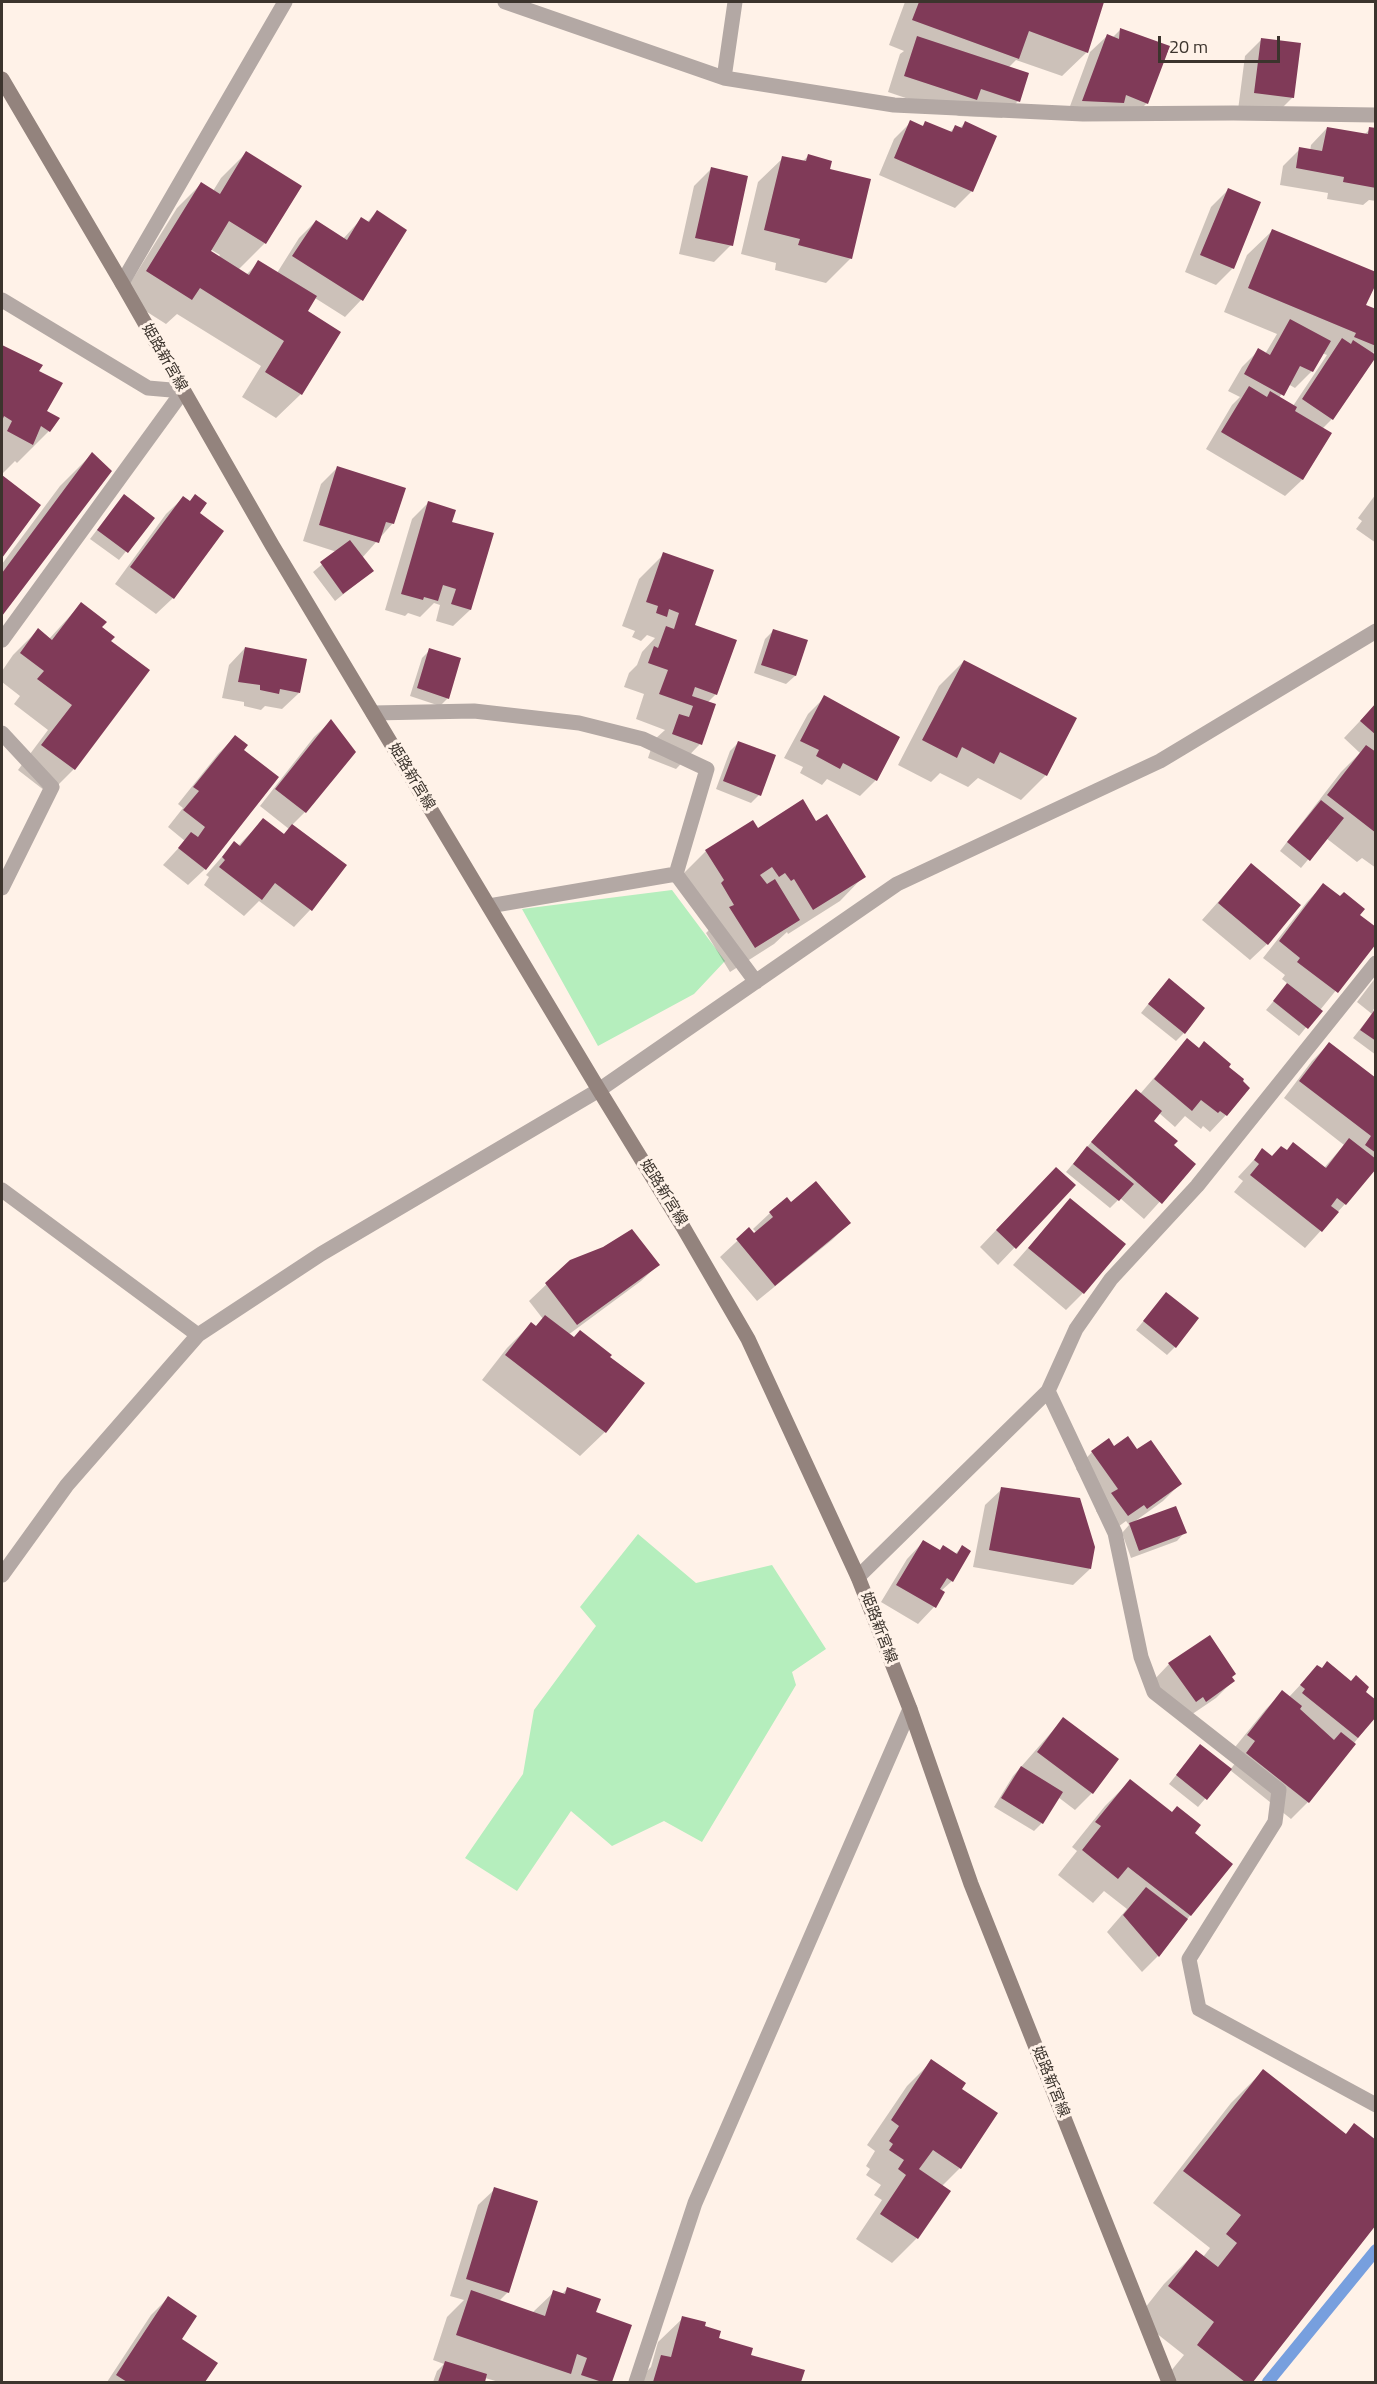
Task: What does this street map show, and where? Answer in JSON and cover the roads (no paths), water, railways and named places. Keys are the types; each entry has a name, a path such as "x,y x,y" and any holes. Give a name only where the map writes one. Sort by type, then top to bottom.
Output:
{"main road":[{"name":"姫路新宮線","path":"2,80 373,713 748,1339 858,1577 910,1709 971,1884 1169,2382"}],"street":[{"path":"122,283 285,2"},
{"path":"505,2 724,78 894,105 1083,114 1376,115"},
{"path":"724,78 735,2"},
{"path":"2,300 148,388 183,391"},
{"path":"2,640 183,391"},
{"path":"2,1575 67,1485 198,1335 321,1254 599,1090 897,884 1160,761 1376,631"},
{"path":"373,713 474,711 579,723 643,739 706,769 676,874"},
{"path":"2,733 52,787 2,888"},
{"path":"676,874 756,982"},
{"path":"489,906 676,874"},
{"path":"858,1577 1048,1391 1076,1329 1111,1279 1197,1186 1376,963"},
{"path":"2,1190 198,1335"},
{"path":"1048,1391 1115,1533 1141,1657 1154,1692 1279,1790 1275,1822 1190,1959 1199,2009 1376,2105"},
{"path":"636,2382 694,2202 910,1709"}],"waterway":[{"path":"1268,2382 1376,2250"}]}
